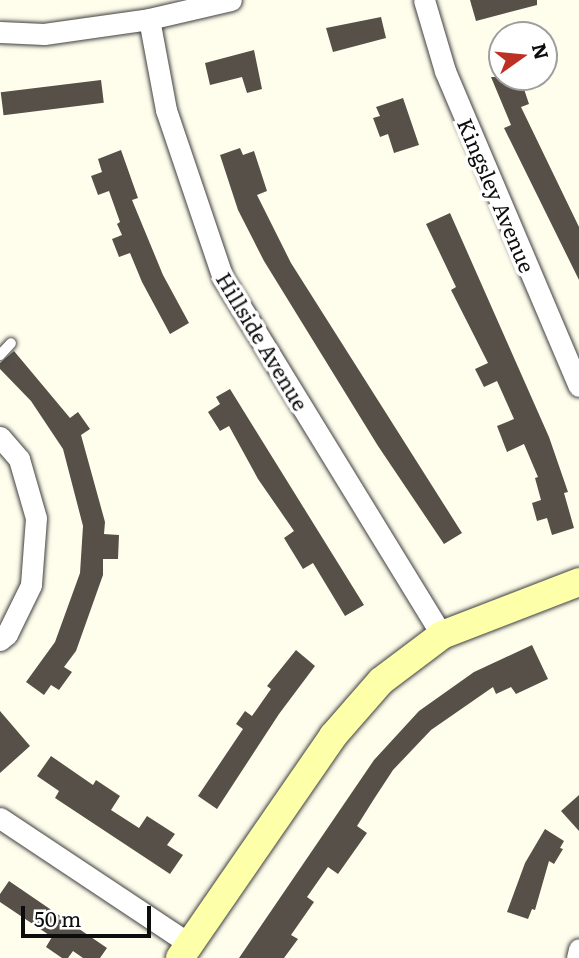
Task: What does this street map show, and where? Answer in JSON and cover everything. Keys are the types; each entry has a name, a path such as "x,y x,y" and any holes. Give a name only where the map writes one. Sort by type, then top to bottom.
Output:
{"street":[{"path":"0,32 44,34 149,19 231,0"},
{"name":"Kingsley Avenue","path":"424,0 445,71 579,386"},
{"name":"Hillside Avenue","path":"149,19 166,110 223,278 442,635"},
{"path":"0,437 19,459 36,518 31,585 7,634 0,640"},
{"path":"0,818 185,951 333,736 381,681 442,635 579,582"},
{"path":"577,958 579,949"}],"lane":[{"path":"0,355 11,343"}],"building":[{"path":"470,0 537,0 537,5 476,21"},
{"path":"381,17 386,38 333,52 326,28"},
{"path":"254,50 262,89 247,93 242,77 210,85 205,63"},
{"path":"101,80 104,103 4,115 1,92"},
{"path":"497,91 525,91 529,104 521,107 579,227 579,280 504,128 511,125"},
{"path":"403,98 419,145 394,153 388,134 380,137 373,118 380,116 376,107"},
{"path":"240,148 243,155 254,151 267,191 257,195 291,263 462,533 444,544 378,446 264,261 238,210 220,155"},
{"path":"121,150 138,198 132,200 163,275 189,323 170,334 130,253 119,257 112,239 122,235 117,224 120,222 109,191 98,195 91,176 102,172 98,159"},
{"path":"450,213 549,437 568,492 564,493 574,528 552,535 547,518 537,521 532,503 541,500 535,478 538,477 524,444 507,452 497,426 514,419 497,381 484,387 475,369 488,363 451,290 456,287 426,224"},
{"path":"14,351 70,418 78,412 90,429 81,435 105,522 104,534 119,535 118,559 103,559 103,575 76,651 64,667 72,672 59,690 51,685 44,695 26,682 55,642 80,573 83,526 63,449 31,401 0,369 0,363"},
{"path":"230,389 364,605 345,616 313,563 303,569 284,538 294,531 258,479 229,426 220,431 208,412 220,404 216,397"},
{"path":"532,645 548,679 516,694 511,687 496,694 493,687 431,730 393,770 374,799 357,826 367,833 338,874 328,867 307,897 314,902 291,935 298,939 284,958 239,958 374,760 419,711 474,672"},
{"path":"296,650 315,666 279,714 217,809 198,796 243,729 236,724 245,711 252,716 271,689 267,686"},
{"path":"0,711 30,746 0,773"},
{"path":"51,756 93,785 96,780 120,796 111,810 139,828 147,816 175,834 167,845 183,855 170,874 55,798 59,791 37,776"},
{"path":"579,795 579,831 561,811"},
{"path":"545,829 564,841 560,848 563,849 554,864 549,861 535,910 532,909 528,919 507,912 525,863"},
{"path":"9,881 107,948 100,958 83,958 73,951 68,958 62,958 46,947 52,937 0,902 0,894"}]}
